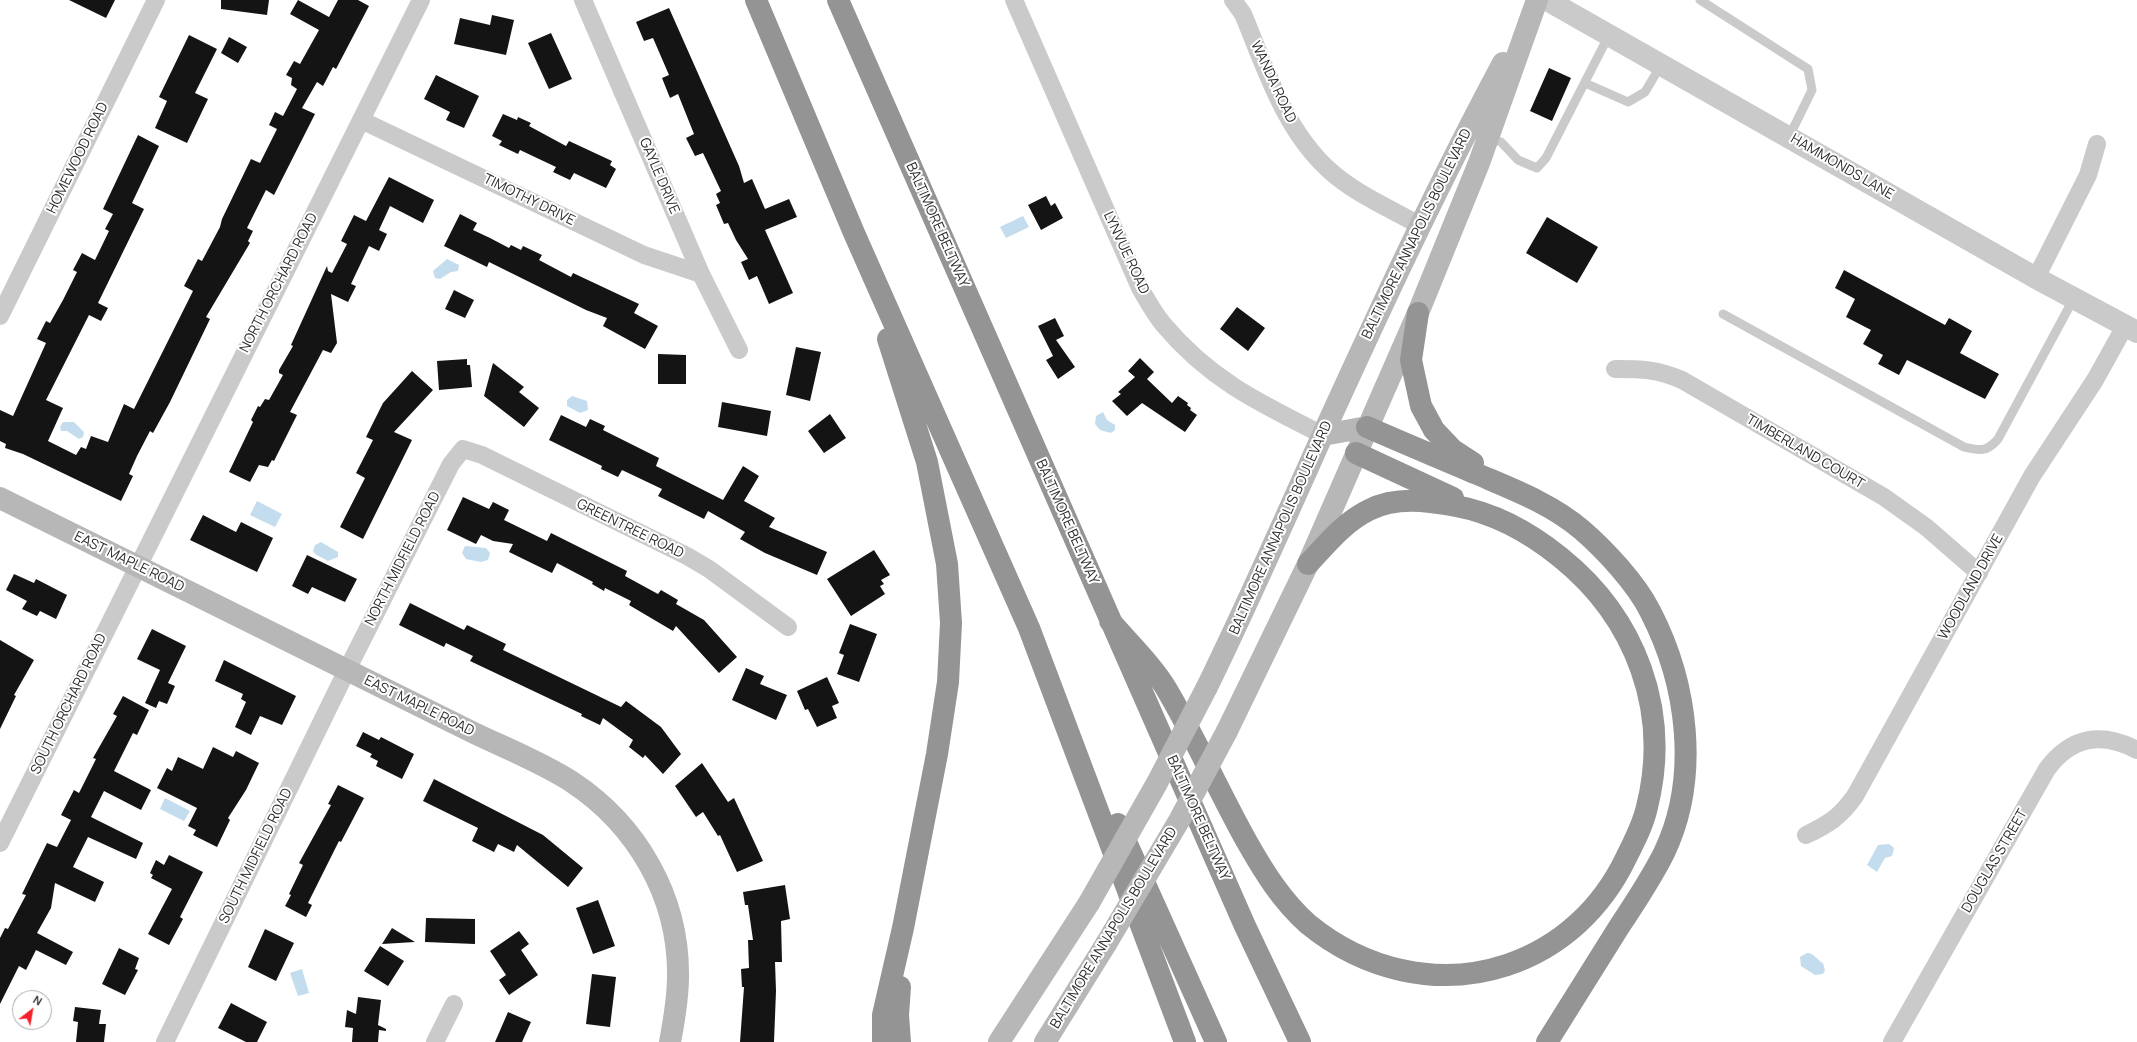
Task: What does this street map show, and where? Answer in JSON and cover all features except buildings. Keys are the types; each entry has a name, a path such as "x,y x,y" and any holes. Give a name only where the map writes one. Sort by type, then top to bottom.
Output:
{"highway":[{"path":"756,0 854,233 1029,628 1216,1042"},
{"name":"BALTIMORE BELTWAY","path":"838,0 1245,926 1300,1042"},
{"path":"854,233 927,462 947,564 951,623 948,682 937,754 903,928 883,1015 883,1042"},
{"path":"1418,313 1411,360 1421,406 1434,430 1453,450 1513,489 1581,529 1628,579 1650,610 1667,650 1678,684 1684,722 1685,757 1683,791 1675,823 1664,853 1646,884 1547,1042"},
{"path":"1367,428 1513,489"},
{"path":"1110,621 1166,687 1255,857 1283,899 1309,924 1339,946 1396,970 1429,976 1491,970 1524,959 1579,925 1598,902 1619,872 1636,837 1647,809 1654,768 1655,729 1649,694 1636,653 1618,622 1596,590 1574,568 1547,546 1514,526 1356,453"},
{"path":"1308,564 1346,524 1370,509 1399,501 1424,501 1479,510"},
{"path":"1029,628 1185,1042"},
{"path":"1245,926 1289,1042"},
{"path":"900,1042 898,1015 903,928"}],"main road":[{"name":"BALTIMORE ANNAPOLIS BOULEVARD","path":"999,1042 1090,903 1157,783 1207,686 1247,606 1419,225 1454,153 1536,0"},
{"name":"BALTIMORE ANNAPOLIS BOULEVARD","path":"1045,1042 1106,944 1180,819 1227,731 1308,564 1418,313 1487,138 1536,0"},
{"path":"1323,435 1367,428"},
{"path":"1323,435 1356,453"},
{"name":"EAST MAPLE ROAD","path":"0,498 536,762 572,782 602,804 632,836 649,864 666,900 675,938 678,976 670,1042"}],"street":[{"name":"HOMEWOOD ROAD","path":"0,316 156,0"},
{"name":"NORTH ORCHARD ROAD","path":"137,566 421,0"},
{"name":"GAYLE DRIVE","path":"583,0 701,274 739,350"},
{"name":"LYNVUE ROAD","path":"1014,0 1140,288 1162,323 1186,350 1216,376 1249,398 1323,435"},
{"name":"WANDA ROAD","path":"1233,0 1243,14 1286,115 1307,148 1330,171 1356,190 1419,225"},
{"name":"HAMMONDS LANE","path":"1547,0 2036,278 2131,329"},
{"name":"TIMOTHY DRIVE","path":"361,120 644,255 701,274"},
{"path":"2036,278 2088,175 2097,144"},
{"name":"WOODLAND DRIVE","path":"1806,835 1834,821 1845,811 1855,796 2032,476 2095,380 2131,329"},
{"name":"TIMBERLAND COURT","path":"1615,369 1648,369 1664,372 1682,380 1884,497 1926,526 1979,573"},
{"name":"GREENTREE ROAD","path":"462,449 482,455 687,556 709,569 788,626"},
{"name":"NORTH MIDFIELD ROAD","path":"347,670 451,464 462,449"},
{"name":"SOUTH ORCHARD ROAD","path":"0,843 137,566"},
{"name":"SOUTH MIDFIELD ROAD","path":"165,1042 347,670"},
{"name":"DOUGLAS STREET","path":"1892,1042 2046,769 2058,755 2075,743 2097,739 2114,740 2137,750"},
{"path":"435,1042 454,1004"}],"lane":[{"path":"1700,0 1808,69 1812,90 1789,137"},
{"path":"1487,138 1501,142 1518,160 1536,168 1546,158 1609,35"},
{"path":"1585,83 1628,102 1646,92 1661,65"},
{"path":"1723,314 1964,447 1982,450 1991,447 1998,439 2074,298"}],"water":[{"path":"1023,216 1029,227 1006,238 1000,227"},
{"path":"447,259 459,265 458,271 451,272 440,279 435,278 433,271"},
{"path":"572,396 587,401 588,410 580,413 567,406 567,400"},
{"path":"1103,412 1107,420 1115,425 1115,430 1111,433 1100,430 1095,424 1096,416"},
{"path":"63,422 74,422 84,432 83,437 79,439 67,431 61,431 60,427"},
{"path":"257,501 282,514 275,527 250,515"},
{"path":"321,542 338,552 338,557 328,561 315,554 313,551 315,545"},
{"path":"465,546 486,548 490,553 488,560 481,562 466,559 462,553"},
{"path":"165,798 190,811 184,821 160,809"},
{"path":"1889,844 1894,848 1892,856 1885,858 1877,872 1867,865 1878,845"},
{"path":"1807,953 1812,954 1823,963 1825,970 1823,974 1815,975 1801,966 1800,957"},
{"path":"302,969 309,993 298,996 290,973"}]}
